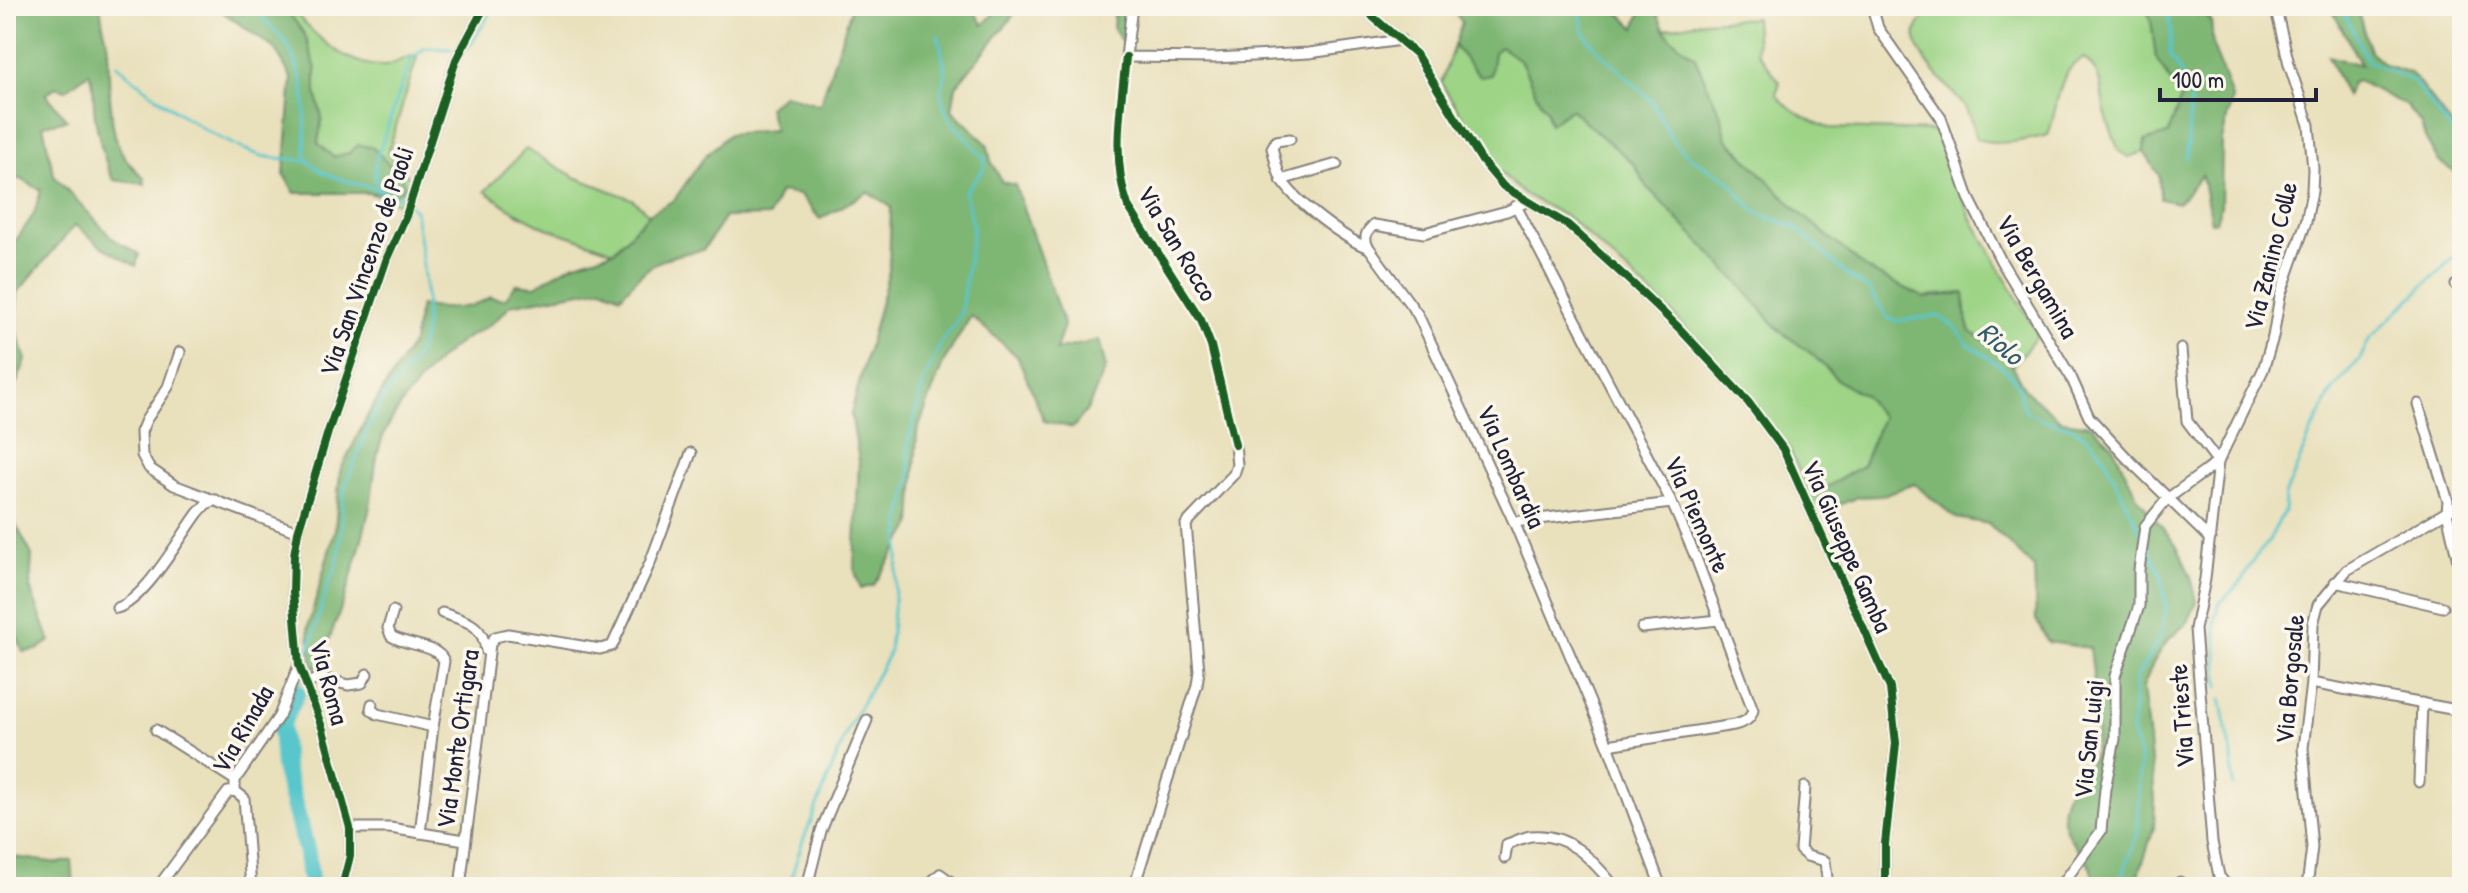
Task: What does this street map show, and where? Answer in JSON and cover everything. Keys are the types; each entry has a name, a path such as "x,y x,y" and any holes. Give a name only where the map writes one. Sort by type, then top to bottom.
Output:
{"street":[{"name":"Via San Vincenzo de Paoli","path":"298,532 363,327 407,212 456,60 483,6"},
{"path":"1132,6 1126,57 1215,58 1309,53 1401,40"},
{"name":"Via Giuseppe Gamba","path":"1366,6 1373,17 1416,54 1482,161 1503,186 1521,204 1568,225 1678,327 1748,402 1783,449 1890,688 1896,743 1885,844 1885,887"},
{"name":"Via Bergamina","path":"1872,6 1878,28 1941,118 1969,198 2001,261 2071,377 2089,417 2210,539"},
{"name":"Via Zanino Colle","path":"2210,539 2218,462 2263,370 2280,296 2306,222 2312,191 2309,125 2289,64 2275,6"},
{"path":"1290,139 1276,141 1272,148 1281,180 1316,214 1355,243 1369,248"},
{"path":"1281,180 1337,164"},
{"path":"1369,248 1365,239 1367,230 1374,225 1424,233 1507,211 1521,204"},
{"name":"Via Piemonte","path":"1521,204 1672,503 1753,710 1751,717 1734,725 1608,745"},
{"name":"Via Lombardia","path":"1369,248 1418,315 1514,522 1608,745 1661,887"},
{"path":"2181,349 2187,421 2218,462"},
{"path":"180,352 168,387 141,432 142,455 149,468 157,476 298,532"},
{"path":"2418,404 2448,501 2447,512 2462,579"},
{"path":"1134,887 1197,685 1199,671 1186,524 1234,474 1237,465 1235,445"},
{"name":"Via Monte Ortigara","path":"460,887 486,655 490,644 495,637 508,634 600,649 612,646 650,563 691,453"},
{"name":"Via Zanino Colle","path":"2167,499 2218,462"},
{"name":"Via San Luigi","path":"2060,887 2101,831 2115,739 2115,676 2139,606 2145,528 2167,499"},
{"path":"117,608 132,600 198,513 206,504 216,500"},
{"path":"1514,522 1672,503"},
{"name":"Via Borgosale","path":"2307,887 2312,847 2303,748 2311,683 2313,624 2318,605 2335,582 2369,555 2462,503"},
{"name":"Via Roma","path":"298,532 293,592 299,666 323,730 350,828 350,856 342,887"},
{"name":"Via Trieste","path":"2210,539 2195,629 2212,842 2219,876 2228,887"},
{"path":"2335,582 2443,607"},
{"path":"393,611 388,628 391,636 443,657 420,833"},
{"path":"442,613 479,628 485,641 486,655"},
{"path":"1642,628 1719,620"},
{"name":"Via Rinada","path":"158,887 235,785 279,716 299,666"},
{"path":"306,684 319,677 353,686 362,683 367,674"},
{"path":"2311,683 2462,711"},
{"path":"2419,782 2422,703"},
{"path":"372,704 371,709 377,714 433,727"},
{"path":"807,887 821,831 867,720"},
{"path":"156,730 235,785 244,798 251,887"},
{"path":"1805,787 1800,850 1807,856 1825,861 1828,887"},
{"path":"350,828 390,828 465,840"},
{"path":"1505,858 1507,844 1531,836 1560,839 1582,849 1615,887"},
{"path":"926,887 940,874 958,887"}],"green space":[{"path":"6,6 101,6 116,140 125,157 144,178 145,184 114,180 111,174 98,132 89,72 66,90 56,87 46,94 67,120 43,125 54,176 112,238 139,254 136,266 100,245 75,225 18,292 15,327 26,360 15,386 6,396 6,255 34,214 41,190 21,179 6,179"},
{"path":"214,6 284,6 305,35 316,69 316,91 322,118 318,143 333,157 349,153 358,145 372,147 401,176 405,186 399,193 295,193 284,175 292,79 275,49"},
{"path":"248,6 290,6 330,46 354,60 387,66 408,57 417,57 388,153 395,166 410,177 400,204 315,174 297,74"},
{"path":"852,6 971,6 983,25 1001,6 1019,6 956,86 952,110 987,144 991,161 1002,182 1015,185 1064,325 1056,350 1099,340 1106,368 1087,410 1073,428 1044,421 1018,357 971,316 944,361 917,432 912,525 874,585 861,589 854,568 859,461 851,413 889,271 891,207 868,192 820,219 800,195 780,192 769,216 725,217 703,250 656,263 621,296 603,288 510,305 493,323 451,349 430,369 402,404 382,438 369,511 352,573 339,614 314,673 308,627 335,530 340,471 370,411 413,342 420,306 456,308 490,297 505,299 516,284 535,286 573,264 614,251 649,214 674,200 705,156 729,134 774,130 768,107 784,94 820,105"},
{"path":"1115,6 1127,6 1123,44 1113,27"},
{"path":"1447,6 1600,6 1622,15 1635,28 1643,6 1654,6 1672,39 1694,56 1722,118 1726,138 1799,212 1868,270 1925,298 1964,293 1965,313 1971,332 2003,351 2026,391 2062,421 2091,425 2112,444 2137,497 2177,546 2191,577 2197,602 2188,622 2168,640 2153,663 2143,687 2155,799 2154,827 2135,887 2092,887 2092,867 2072,841 2063,821 2064,800 2089,764 2095,749 2097,720 2093,674 2090,648 2048,642 2036,620 2034,568 1989,524 1956,518 1914,484 1880,496 1858,497 1815,515 1810,497 1862,466 1882,418 1863,394 1840,382 1812,354 1779,330 1742,286 1647,187 1634,164 1570,109 1550,124 1547,110 1521,61 1501,47 1494,52 1491,75 1480,77 1454,46 1462,22"},
{"path":"1934,6 2144,6 2151,19 2156,58 2181,98 2168,134 2145,141 2144,152 2129,157 2119,151 2105,112 2098,77 2084,58 2075,63 2063,81 2048,135 2021,141 1977,139 1966,109 1926,61 1916,40 1919,24"},
{"path":"2144,6 2196,6 2211,21 2213,46 2232,98 2222,140 2221,206 2216,221 2211,222 2202,175 2178,203 2160,199 2159,175 2144,152 2145,141 2168,134 2181,98 2156,58 2151,19"},
{"path":"2330,6 2356,6 2370,51 2385,65 2411,73 2462,139 2462,177 2438,161 2421,124 2405,105 2358,81 2352,83 2346,96 2328,56 2361,65"},
{"path":"1755,18 1757,52 1780,82 1776,94 1800,114 1828,128 1940,131 1970,216 2038,335 2013,365 2003,351 1971,333 1965,313 1964,293 1925,298 1868,270 1799,212 1726,138 1722,118 1694,56 1664,29 1704,21"},
{"path":"1454,46 1472,65 1502,46 1521,61 1547,110 1550,124 1570,108 1634,164 1647,187 1742,286 1779,330 1812,354 1840,382 1863,394 1882,418 1862,466 1810,497 1789,448 1732,378 1673,314 1569,218 1522,193 1494,166 1441,83"},
{"path":"526,149 575,177 632,199 649,214 614,251 544,227 515,212 485,191"},
{"path":"6,506 32,555 30,588 50,641 37,650 23,652 12,616 7,580"},
{"path":"6,856 59,863 72,860 74,887 6,887"}],"waterway":[{"path":"252,6 282,38 297,65 304,94 305,154 310,163 333,176 390,193 415,210 426,301 419,351 381,403 348,479 338,557 303,670"},
{"path":"465,49 472,43 494,6"},
{"name":"Riolo","path":"1578,6 1584,33 1651,100 1673,141 1691,158 1727,179 1755,212 1795,227 1852,279 1870,290 1888,318 1896,321 1938,316 1955,327 1967,343 2006,370 2019,385 2026,411 2041,419 2074,428 2091,441 2104,457 2141,533"},
{"name":"Riolo","path":"2165,6 2171,30 2170,55 2191,89 2187,158 2187,145"},
{"path":"2341,6 2368,61 2412,81 2462,143"},
{"path":"783,887 791,878 847,731 889,653 902,516 911,476 908,444 923,384 942,340 961,311 973,227 965,192 983,170 985,159 951,121 944,107 941,90 946,74 938,35"},
{"path":"381,190 375,180 376,160 411,59 425,48 452,49"},
{"path":"117,65 167,104 220,138 259,155 308,162"},
{"path":"2219,687 2215,620 2220,603 2241,582 2255,557 2267,544 2284,511 2285,496 2312,430 2332,391 2360,359 2370,338 2462,249"},
{"name":"Riolo","path":"2118,887 2138,832 2140,756 2132,731 2136,678 2162,634 2166,607 2161,574 2146,543"},
{"path":"297,692 300,681"},
{"path":"297,692 281,725 284,767 307,853 311,887"},
{"path":"2221,698 2232,755 2233,786"}],"cycle path":[{"path":"342,887 350,856 350,828 323,730 299,665 293,592 294,555 328,432 387,258 406,216 456,60 485,6"},
{"path":"1366,6 1373,17 1416,54 1482,161 1503,186 1568,225 1632,283 1748,402 1783,449 1890,688 1896,743 1885,844 1885,887"},
{"name":"Via San Rocco","path":"1126,57 1119,151 1128,206 1201,320 1211,346 1235,445"}]}
